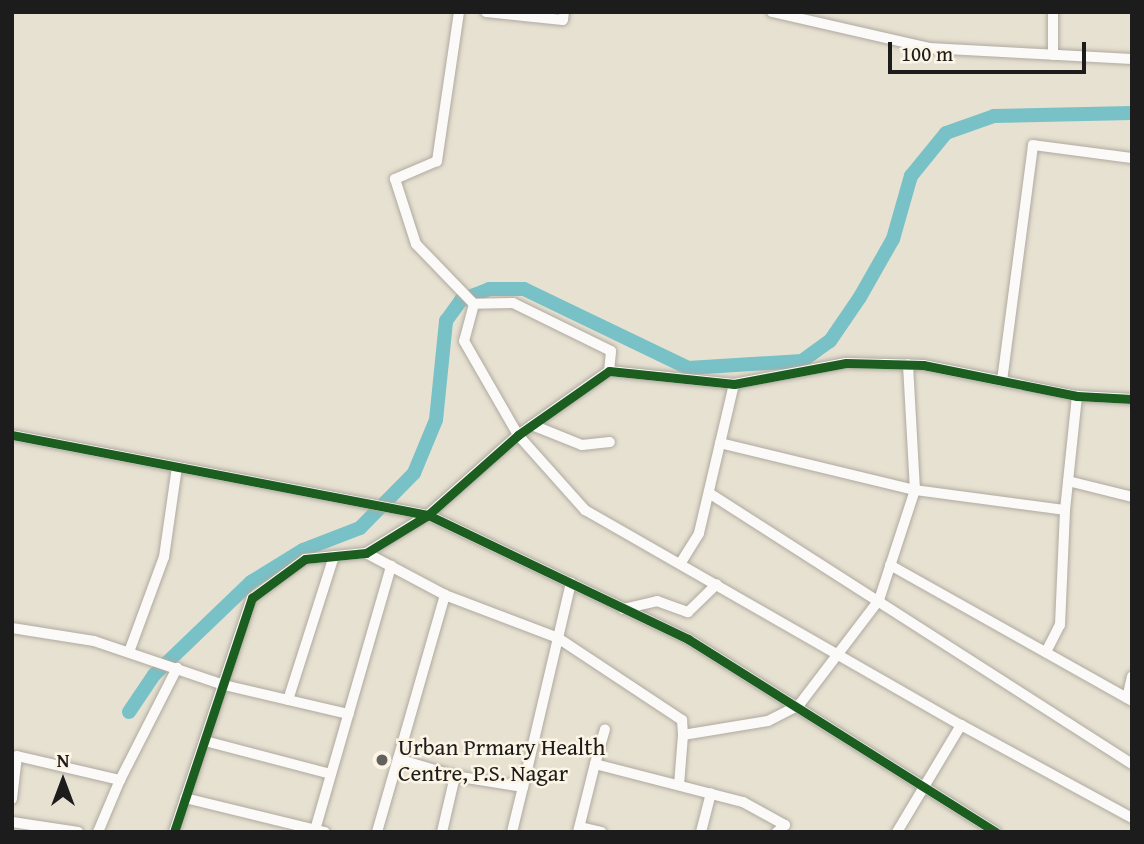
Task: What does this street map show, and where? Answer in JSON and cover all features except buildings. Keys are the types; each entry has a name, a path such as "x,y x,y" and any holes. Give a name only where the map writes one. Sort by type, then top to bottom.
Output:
{"street":[{"path":"459,12 437,162 394,179 416,244 473,303 513,303 611,351 609,371"},
{"path":"486,12 563,20 564,12"},
{"path":"772,12 929,48 1132,59"},
{"path":"1053,12 1053,55"},
{"path":"1002,381 1033,145 1132,158"},
{"path":"473,303 464,341 518,435 585,510 961,725 1132,818"},
{"path":"174,832 252,598 305,559 366,553 428,515 518,435 609,371 734,383 846,363 908,364 1077,396 1132,399"},
{"path":"683,735 768,722 799,705 879,600 915,490 908,364"},
{"path":"680,564 699,533 734,383"},
{"path":"1046,652 1060,625 1065,510 1077,396"},
{"path":"532,425 582,445 610,442"},
{"path":"12,435 428,515 623,609 799,705 996,832"},
{"path":"720,443 915,490 1065,510"},
{"path":"132,653 164,557 177,467"},
{"path":"1068,481 1132,497"},
{"path":"709,493 1132,764"},
{"path":"366,553 446,595 558,638 682,720 679,785"},
{"path":"288,700 334,556"},
{"path":"890,565 1129,699 1132,677"},
{"path":"185,798 320,831 331,774 391,566"},
{"path":"512,832 571,583"},
{"path":"623,609 657,601 688,612 717,584"},
{"path":"377,832 446,595"},
{"path":"12,628 132,653 224,685 349,714"},
{"path":"98,832 120,780 177,668"},
{"path":"897,832 961,725"},
{"path":"601,832 579,830 606,729"},
{"path":"205,741 331,774"},
{"path":"12,799 15,756 120,780"},
{"path":"398,759 456,776 523,787"},
{"path":"595,764 743,802 781,828 796,832"},
{"path":"442,832 456,776"},
{"path":"701,832 711,793"},
{"path":"12,822 78,832"}],"waterway":[{"path":"129,712 154,675 251,582 303,550 360,528 414,473 436,420 446,321 461,300 489,289 524,289 688,368 802,361 830,341 860,297 893,239 911,176 946,133 994,116 1132,113"}],"cycle path":[{"path":"174,832 252,598 305,559 366,553 428,515 518,435 609,371 734,384 846,363 923,365 1077,396 1132,399"},
{"path":"12,435 428,515 688,639 996,832"}],"place":[{"name":"Urban Prmary Health Centre, P.S. Nagar","path":"382,760"}]}
